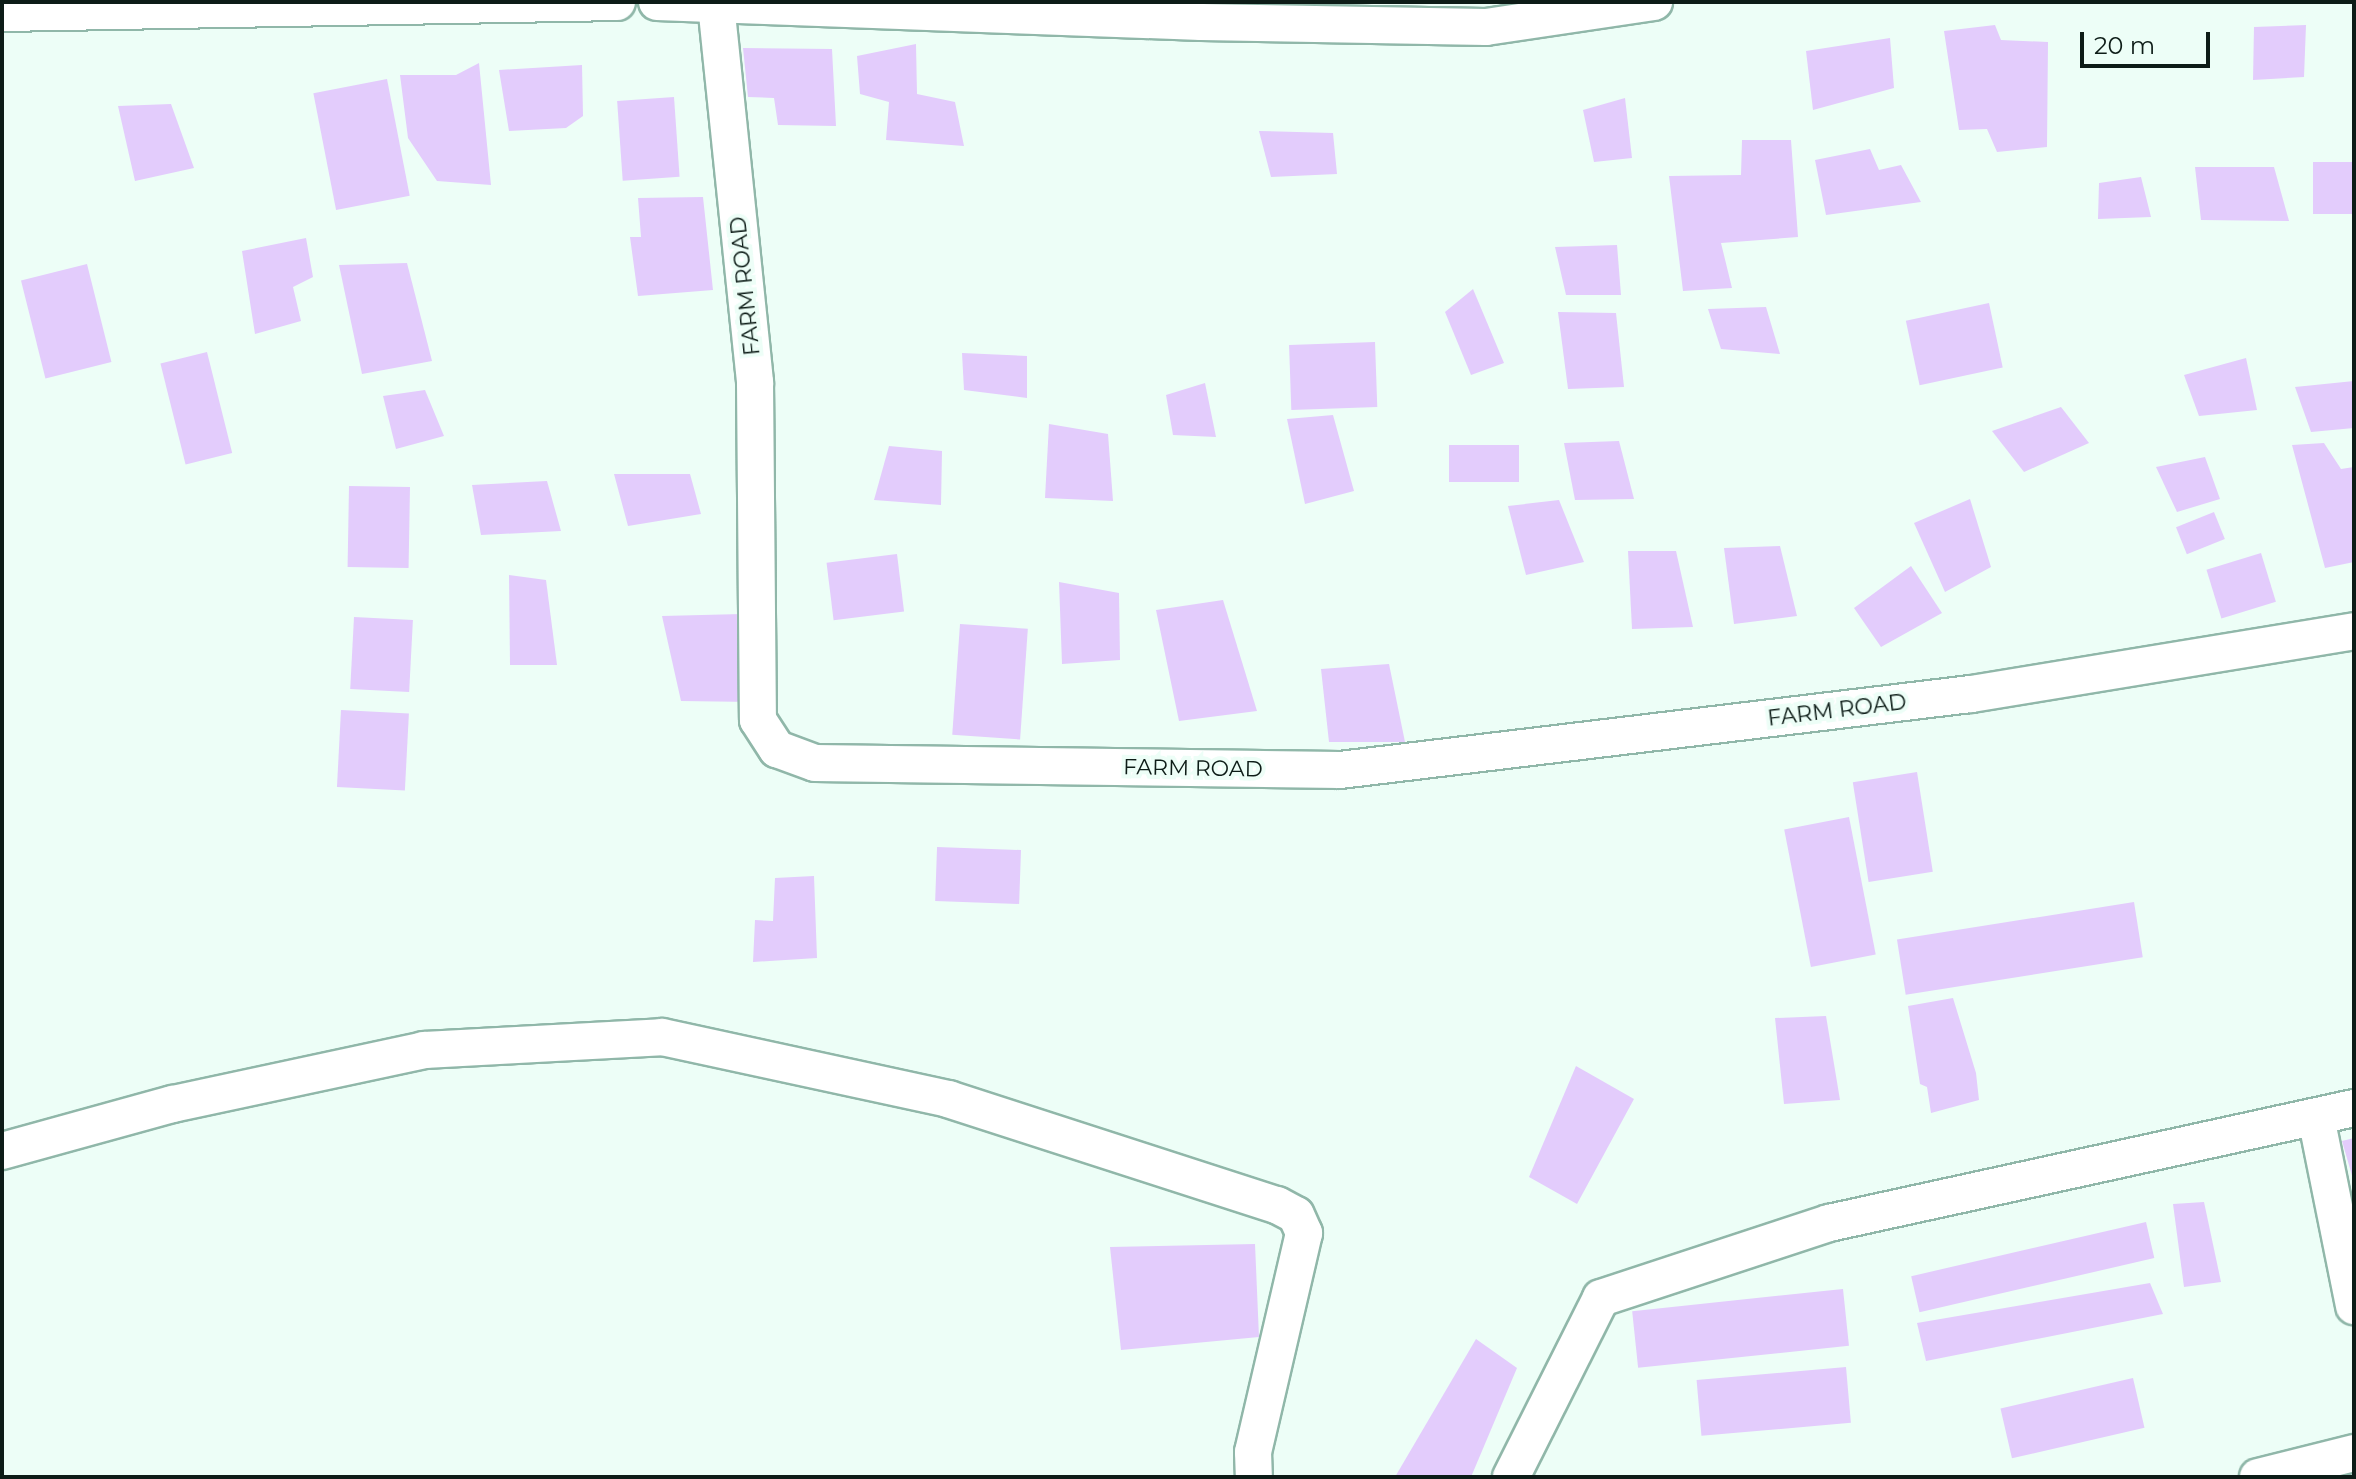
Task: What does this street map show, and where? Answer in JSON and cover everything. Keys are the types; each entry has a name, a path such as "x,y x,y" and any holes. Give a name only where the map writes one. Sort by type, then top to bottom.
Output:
{"street":[{"path":"2,13 617,2"},
{"path":"657,2 1333,13 1486,27 1654,2"},
{"name":"FARM ROAD","path":"716,4 755,382 758,720 777,749 815,763 1340,770 1971,694 2354,631"},
{"path":"2,1151 173,1104 424,1050 662,1037 948,1099 1277,1205 1296,1215 1304,1233 1253,1452 1254,1477"},
{"path":"1511,1477 1601,1298 1829,1223 2354,1108"},
{"path":"2316,1117 2354,1306"},
{"path":"2258,1477 2354,1453"}],"building":[{"path":"1995,25 2001,40 2048,42 2047,147 1997,152 1987,129 1959,130 1944,31"},
{"path":"2306,25 2304,77 2253,80 2254,27"},
{"path":"1890,38 1894,88 1813,110 1806,51"},
{"path":"916,44 917,94 955,102 964,146 886,140 889,102 860,94 857,56"},
{"path":"743,48 832,49 836,126 778,125 774,98 748,97"},
{"path":"479,63 491,185 437,181 408,138 400,75 456,75"},
{"path":"582,65 583,116 566,128 509,131 499,70"},
{"path":"387,79 410,196 336,210 313,93"},
{"path":"674,97 680,177 623,181 617,101"},
{"path":"1625,98 1632,158 1594,162 1583,110"},
{"path":"171,104 194,168 135,181 118,106"},
{"path":"1259,131 1333,133 1337,174 1271,177"},
{"path":"1742,140 1791,140 1798,237 1721,243 1732,288 1683,291 1669,176 1741,175"},
{"path":"1870,149 1879,170 1901,165 1921,202 1826,215 1815,160"},
{"path":"2313,162 2354,162 2354,214 2313,214"},
{"path":"2195,167 2274,167 2289,221 2201,220"},
{"path":"2141,177 2151,217 2098,219 2099,183"},
{"path":"703,197 713,290 638,296 630,237 641,237 638,198"},
{"path":"306,238 313,277 293,287 301,321 255,334 242,251"},
{"path":"1617,245 1621,295 1566,295 1555,247"},
{"path":"407,263 432,361 362,374 339,265"},
{"path":"87,264 111,362 45,378 21,280"},
{"path":"1473,289 1504,363 1471,375 1445,312"},
{"path":"1989,303 2003,368 1920,385 1906,321"},
{"path":"1766,307 1780,354 1721,349 1708,309"},
{"path":"1558,312 1616,313 1624,387 1568,389"},
{"path":"1375,342 1377,407 1291,410 1289,345"},
{"path":"207,352 232,453 186,465 160,364"},
{"path":"962,353 1027,356 1027,398 964,390"},
{"path":"2246,358 2257,410 2199,416 2184,375"},
{"path":"2354,381 2354,428 2311,432 2295,387"},
{"path":"1205,383 1216,437 1173,435 1166,395"},
{"path":"425,390 444,436 396,449 383,396"},
{"path":"2061,407 2089,443 2024,472 1992,431"},
{"path":"1333,415 1354,491 1305,504 1287,419"},
{"path":"1049,424 1108,434 1113,501 1045,498"},
{"path":"1619,441 1634,499 1575,500 1564,443"},
{"path":"2324,443 2341,469 2354,467 2354,562 2325,568 2292,445"},
{"path":"1449,445 1519,445 1519,482 1449,482"},
{"path":"889,446 942,451 941,505 874,500"},
{"path":"2205,457 2220,499 2177,512 2156,467"},
{"path":"614,474 690,474 701,514 628,526"},
{"path":"547,481 561,531 481,535 472,485"},
{"path":"349,486 410,487 409,568 348,567"},
{"path":"1970,499 1991,567 1945,592 1914,523"},
{"path":"1559,500 1584,562 1526,575 1508,506"},
{"path":"2214,512 2225,539 2187,554 2176,527"},
{"path":"1780,546 1797,616 1734,624 1724,548"},
{"path":"1628,551 1676,551 1693,627 1632,629"},
{"path":"2261,553 2276,602 2221,618 2206,570"},
{"path":"897,554 904,612 834,620 827,563"},
{"path":"1911,566 1942,613 1881,647 1854,608"},
{"path":"509,575 546,580 557,665 510,665"},
{"path":"1059,582 1119,593 1120,660 1062,664"},
{"path":"1223,600 1257,711 1179,721 1156,610"},
{"path":"742,614 752,702 681,701 662,616"},
{"path":"354,617 413,620 409,692 350,689"},
{"path":"960,624 1028,629 1020,739 952,735"},
{"path":"1389,664 1405,742 1329,742 1321,669"},
{"path":"341,710 409,714 405,790 337,787"},
{"path":"1917,772 1933,872 1869,882 1853,782"},
{"path":"1849,817 1876,954 1811,967 1784,830"},
{"path":"937,847 1021,850 1019,904 935,901"},
{"path":"814,876 817,958 753,962 755,920 773,921 775,878"},
{"path":"2134,902 2143,957 1906,995 1897,940"},
{"path":"1953,998 1976,1073 1979,1100 1931,1113 1927,1087 1920,1084 1908,1006"},
{"path":"1826,1016 1840,1100 1784,1104 1775,1018"},
{"path":"1576,1066 1634,1099 1577,1204 1529,1177"},
{"path":"2354,1138 2354,1179 2353,1179 2342,1141"},
{"path":"2204,1202 2221,1282 2184,1287 2173,1204"},
{"path":"2146,1222 2154,1258 1920,1312 1911,1276"},
{"path":"1255,1244 1259,1337 1121,1350 1110,1247"},
{"path":"2150,1283 2163,1314 1926,1361 1917,1323"},
{"path":"1843,1289 1849,1346 1638,1368 1632,1311"},
{"path":"1476,1339 1517,1368 1471,1477 1395,1477"},
{"path":"1846,1367 1851,1423 1701,1436 1697,1380"},
{"path":"2133,1378 2144,1428 2012,1458 2000,1409"}]}
